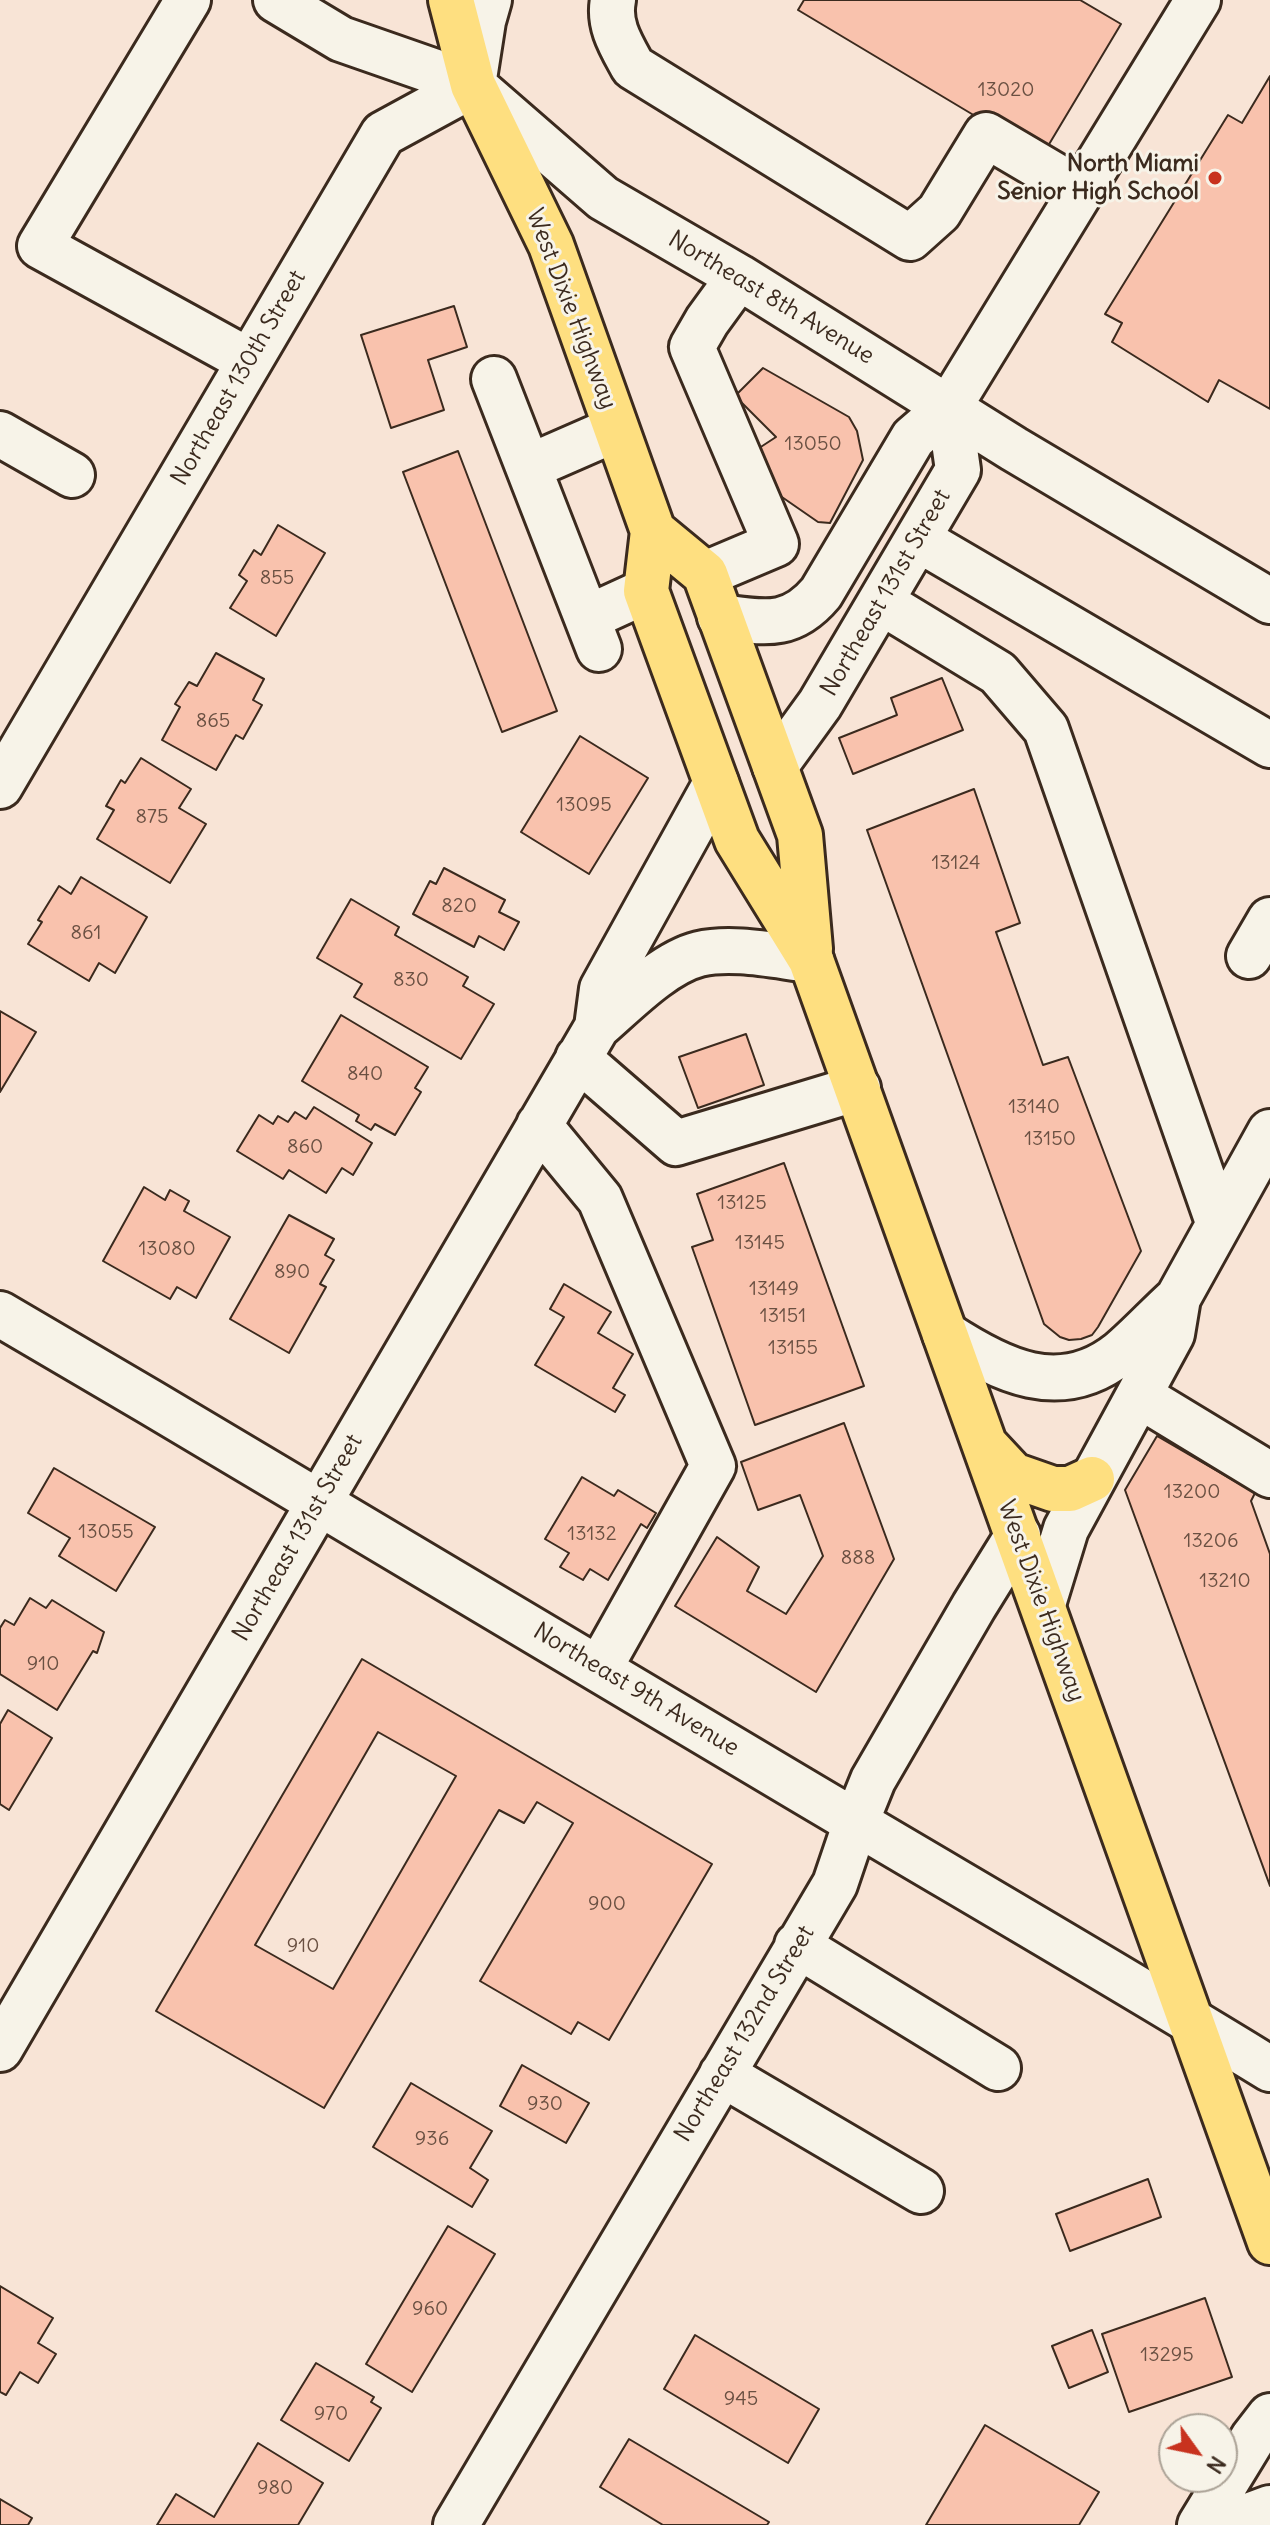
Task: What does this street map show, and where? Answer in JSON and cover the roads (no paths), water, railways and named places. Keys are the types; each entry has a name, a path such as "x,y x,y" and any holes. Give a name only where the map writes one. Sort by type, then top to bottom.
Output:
{"main road":[{"name":"West Dixie Highway","path":"451,0 473,85 551,245 653,531 646,591 716,783 737,840 811,960 1270,2242"},
{"path":"653,531 705,574"},
{"name":"West Dixie Highway","path":"705,574 800,835 811,960"},
{"path":"985,1445 1013,1475 1053,1489 1070,1489 1092,1479"}],"street":[{"path":"188,0 40,246 249,361"},
{"name":"Northeast 8th Avenue","path":"276,0 341,39 473,85 603,198 739,277 1014,449 1270,601"},
{"path":"473,85 489,0"},
{"path":"613,0 610,13 616,35 633,67 910,238 939,212 986,135 1081,191"},
{"path":"720,617 766,622 787,619 810,606 913,438 949,407 1198,0"},
{"name":"Northeast 130th Street","path":"0,786 383,134 473,85"},
{"path":"739,277 692,347 776,544 831,576"},
{"path":"494,379 593,633 646,591"},
{"name":"Northeast 131st Street","path":"775,766 820,704 958,470 949,407"},
{"path":"529,467 616,429"},
{"path":"0,434 72,475"},
{"path":"918,539 1270,745"},
{"path":"705,574 776,544"},
{"path":"881,602 998,673 1046,729 1218,1222"},
{"name":"Northeast 131st Street","path":"0,2049 587,1042 602,989 716,783"},
{"name":"Northeast 131st Street","path":"587,1042 662,973 697,955 716,951 811,960"},
{"path":"587,1042 676,1143 858,1088"},
{"path":"539,1125 600,1199 713,1466 599,1669"},
{"path":"1043,1604 1066,1529 1172,1334 1178,1298 1270,1132"},
{"path":"945,1334 982,1358 1013,1371 1034,1376 1064,1377 1098,1367 1118,1355 1178,1298"},
{"name":"Northeast 9th Avenue","path":"0,1314 320,1500 856,1822 1098,1963 1270,2069"},
{"path":"1140,1396 1270,1475"},
{"name":"Northeast 132nd Street","path":"456,2525 835,1884 873,1780 1018,1535"},
{"path":"797,1945 998,2068"},
{"path":"722,2074 921,2191"},
{"path":"1200,2525 1253,2438 1270,2416"},
{"path":"1235,2525 1243,2518 1270,2508"}],"place":[{"name":"North Miami Senior High School","path":"1215,178"}]}
